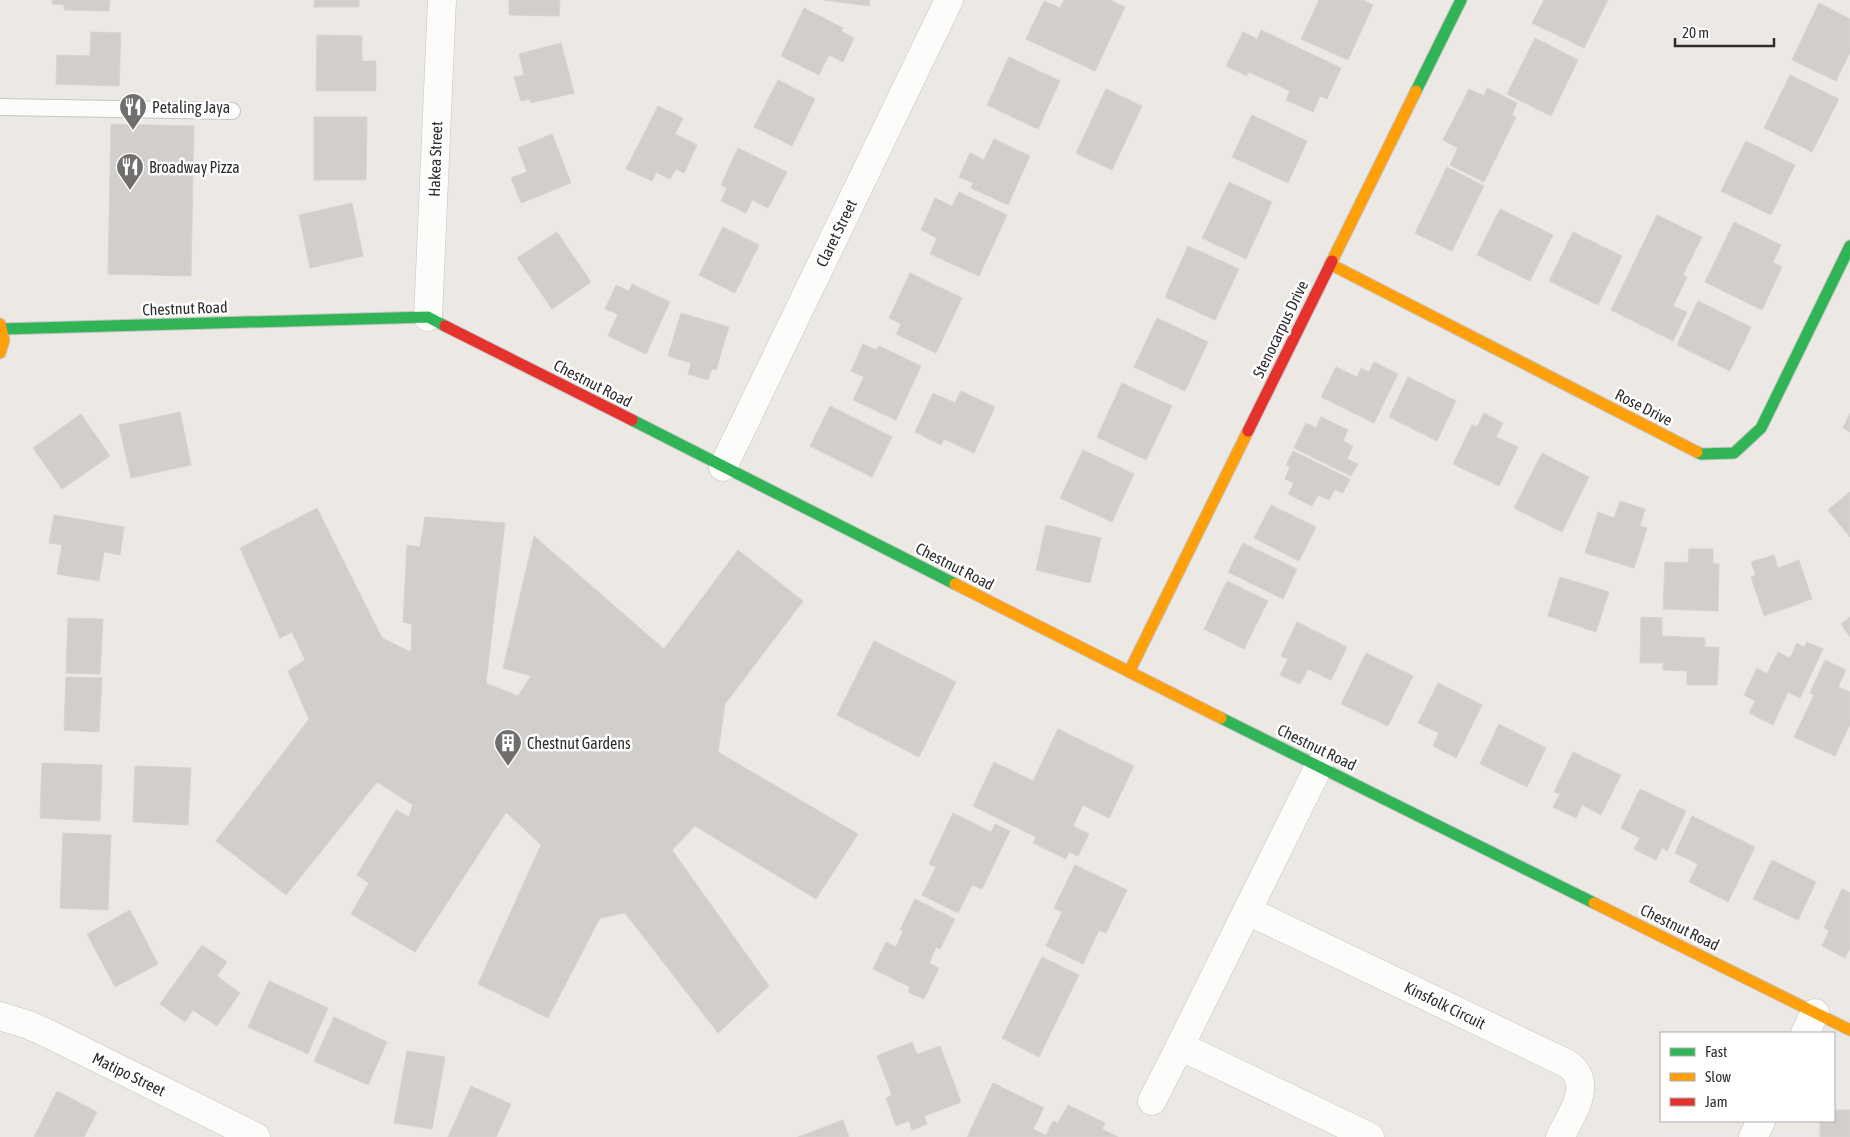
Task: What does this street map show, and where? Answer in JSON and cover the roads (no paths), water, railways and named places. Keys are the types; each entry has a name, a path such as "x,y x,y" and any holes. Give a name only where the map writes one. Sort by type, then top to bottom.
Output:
{"street":[{"name":"Hakea Street","path":"428,317 442,0"},
{"name":"Claret Street","path":"722,467 949,0"},
{"name":"Stenocarpus Drive","path":"1129,672 1461,0"},
{"name":"Rose Drive","path":"1330,264 1701,454 1734,453 1761,428 1850,246"},
{"name":"Chestnut Road","path":"1,327 428,317 722,467 1319,766 1810,1023 1850,1030"},
{"path":"0,353 4,340 1,327"},
{"path":"1152,1101 1319,766"},
{"name":"Kinsfolk Circuit","path":"1248,911 1566,1063 1575,1070 1580,1081 1581,1090 1560,1137"},
{"name":"Matipo Street","path":"0,1016 36,1028 256,1137"},
{"path":"1180,1046 1370,1137"},
{"path":"1753,1137 1760,1122"}],"lane":[{"path":"0,107 232,111"}],"place":[{"name":"Petaling Jaya","path":"133,131"},
{"name":"Broadway Pizza","path":"130,191"},
{"name":"Chestnut Gardens","path":"508,767"}]}
